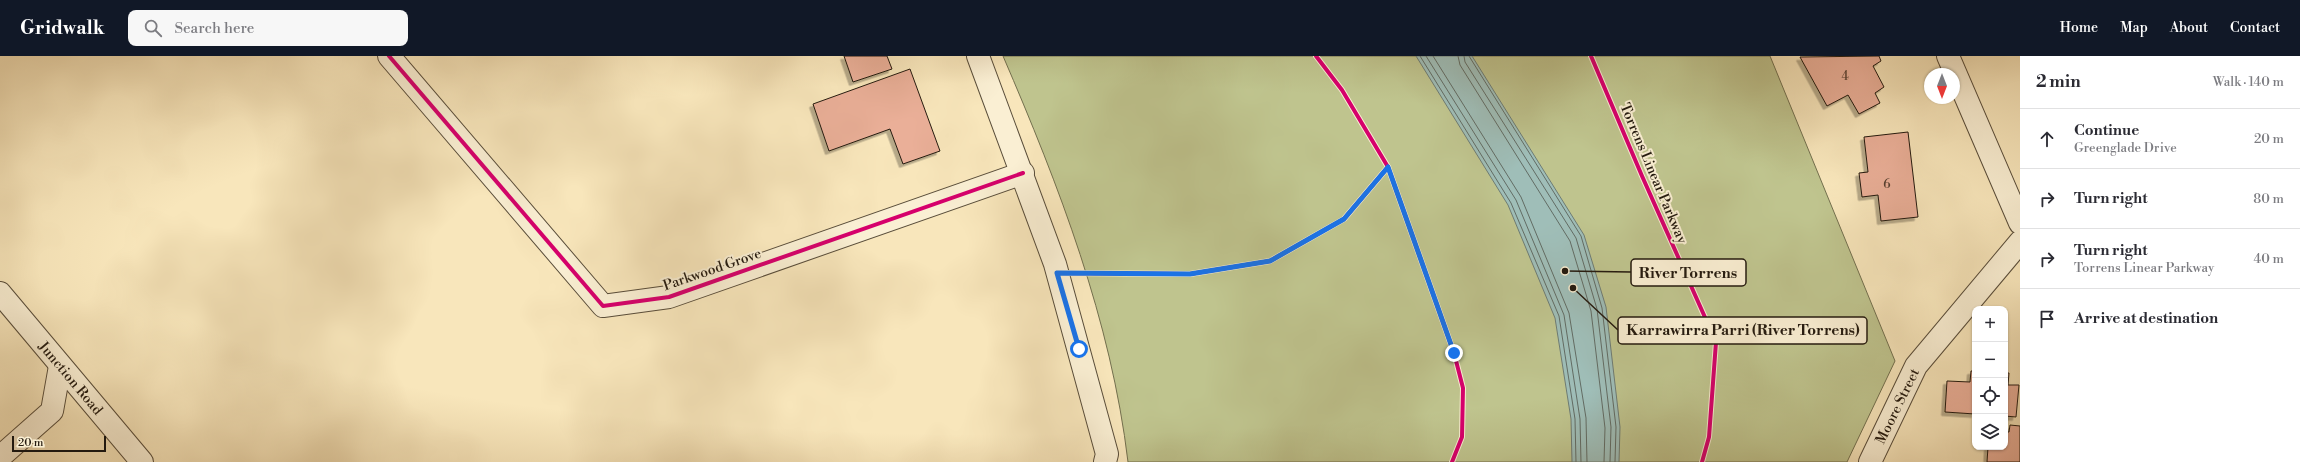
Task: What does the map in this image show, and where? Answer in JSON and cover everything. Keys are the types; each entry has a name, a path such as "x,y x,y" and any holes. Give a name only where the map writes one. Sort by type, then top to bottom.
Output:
{"street":[{"name":"Parkwood Grove","path":"389,56 603,306 669,297 1023,173"},
{"path":"978,56 1023,173 1055,264 1106,454 1105,462"},
{"path":"1948,56 2020,223"},
{"name":"Moore Street","path":"1870,462 1916,366 2020,242"},
{"name":"Junction Road","path":"0,293 142,462"},
{"path":"0,457 52,412 60,366"}],"green space":[{"path":"1003,56 1770,56 1895,361 1847,462 1128,462 1120,409 1096,305 1063,204"}],"water":[{"path":"1416,56 1472,56 1584,235 1606,307 1620,427 1619,462 1572,462 1571,419 1555,318 1508,205"}],"building":[{"path":"844,56 887,56 892,69 853,82"},
{"path":"1879,56 1881,61 1873,66 1884,87 1875,93 1880,103 1859,114 1848,95 1827,106 1800,57"},
{"path":"910,69 940,151 903,164 890,129 829,151 813,104"},
{"path":"1908,132 1918,217 1881,221 1878,195 1862,197 1859,173 1868,172 1864,137"},
{"path":"1972,371 1972,414 1945,412 1947,381 1970,382"},
{"path":"2008,385 2019,385 2016,417 2008,416"},
{"path":"2010,425 2020,426 2020,462 1987,462 1988,450 2008,450"}],"cycle path":[{"path":"389,56 603,306 669,297 1023,173"},
{"path":"1316,56 1342,90 1388,167 1454,353 1463,388 1462,437 1452,462"},
{"name":"Torrens Linear Parkway","path":"1591,56 1642,176 1716,342 1709,437 1702,462"},
{"path":"1057,273 1190,274 1270,261 1344,219 1388,167"}],"place":[{"name":"River Torrens","path":"1565,271"},
{"name":"Karrawirra Parri (River Torrens)","path":"1573,288"}],"route":[{"path":"1079,349 1057,273 1190,274 1270,261 1344,219 1388,167 1454,353"}]}
